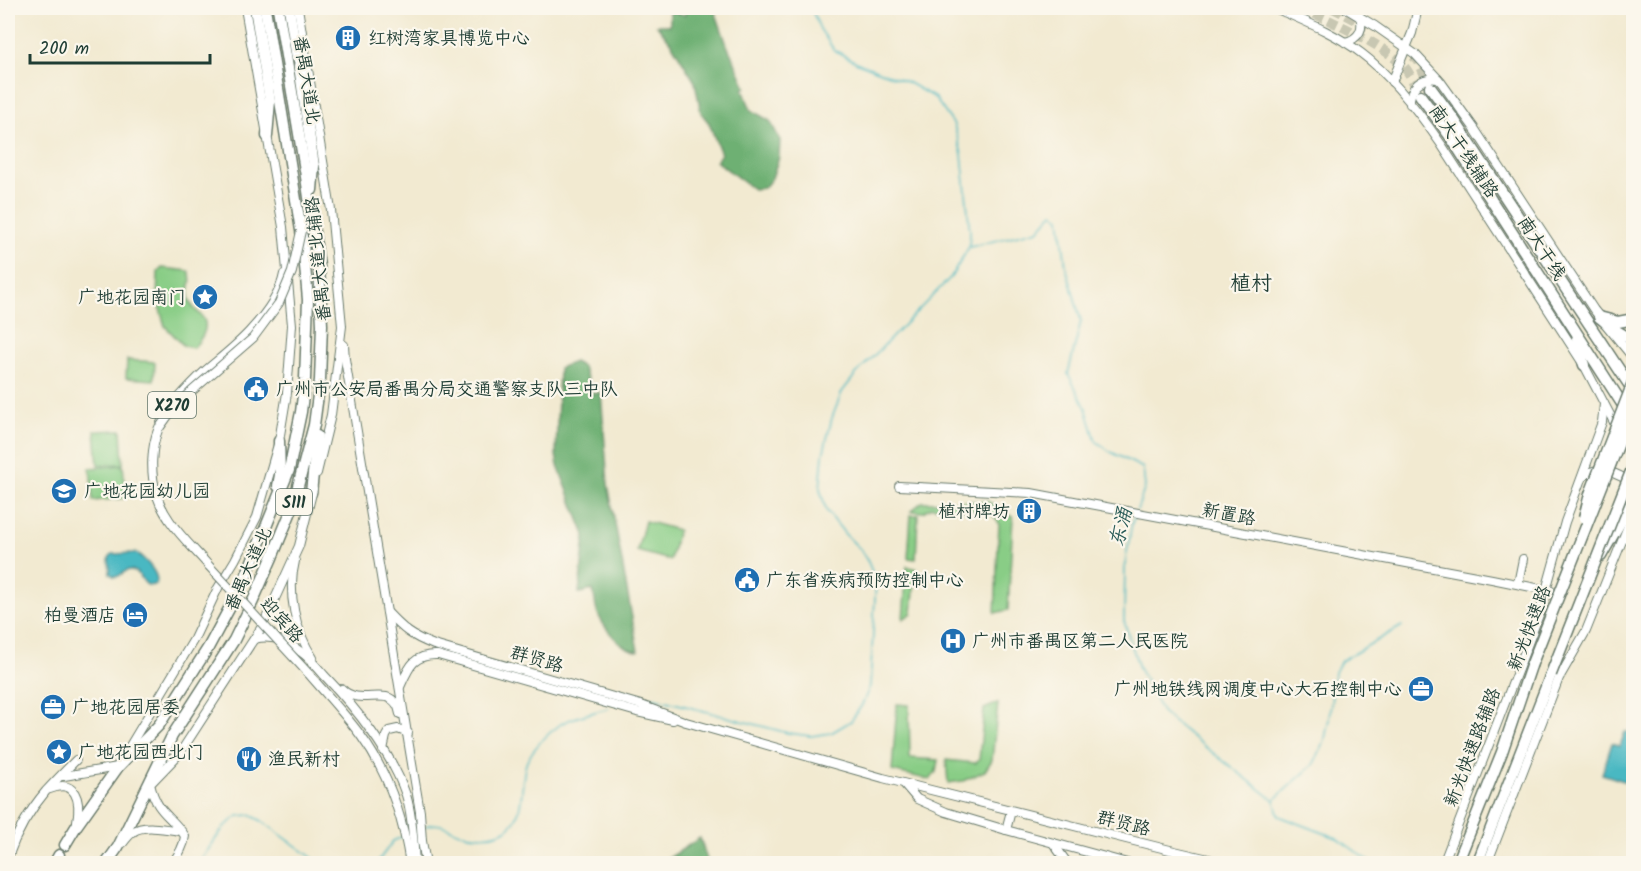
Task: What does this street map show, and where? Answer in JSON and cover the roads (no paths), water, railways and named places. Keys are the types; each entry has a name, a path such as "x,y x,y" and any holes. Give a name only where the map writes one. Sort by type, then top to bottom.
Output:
{"highway":[{"path":"255,8 270,101 267,136"},
{"name":"番禺大道北","path":"59,854 118,767 159,725 208,648 254,557 289,470 297,435 305,379 308,300 301,231 265,8"},
{"name":"番禺大道北","path":"106,864 118,848 172,736 234,640 253,602 292,509 314,425 320,380 321,296 300,141 278,8"},
{"path":"293,10 314,166 310,208"},
{"path":"299,66 303,42"},
{"name":"南大干线","path":"1434,83 1454,118 1634,392"},
{"name":"南大干线","path":"1420,95 1452,139 1634,420"},
{"path":"1599,317 1618,322 1634,319"},
{"path":"1599,317 1634,341"},
{"path":"1575,330 1584,365"},
{"path":"312,493 320,380"},
{"path":"1580,542 1590,495 1634,380"},
{"name":"新光快速路","path":"1457,864 1502,752 1531,666 1634,405"},
{"path":"272,511 280,475 279,441"},
{"name":"新光快速路","path":"1477,864 1634,464"},
{"path":"1590,574 1634,498"},
{"path":"171,706 186,715"}],"main road":[{"name":"番禺大道北辅路","path":"118,767 194,639 218,588 257,517 279,441 287,393 292,325 282,226 245,8"},
{"name":"南大干线辅路","path":"1275,8 1345,42 1372,62 1410,104 1441,144 1584,365 1623,439 1634,454"},
{"name":"南大干线辅路","path":"1345,8 1359,15 1421,60 1434,83 1469,121 1599,317 1634,359"},
{"name":"番禺大道北辅路","path":"150,784 180,753 263,626 299,546 331,415 342,326 331,210 303,42 293,10"},
{"path":"1345,42 1357,37 1361,30 1362,23 1359,15"},
{"path":"1410,104 1410,95 1416,84 1429,78 1434,83"},
{"path":"160,427 170,413 192,391 253,338 279,303 292,272 301,231"},
{"name":"迎宾路","path":"286,265 283,280 266,312 240,342 173,404 160,427 153,448 151,474 161,506 169,520 353,725 373,754 394,797 402,821 426,864"},
{"name":"迎宾路","path":"342,326 345,359 420,812 410,864"},
{"path":"299,546 294,566 294,612 308,650 316,662 346,693 355,697 380,695 389,698 397,704 399,713 405,719"},
{"path":"255,639 271,637 302,653 338,690 373,732 398,775 407,796 415,845 415,864"},
{"path":"383,750 389,731 398,729 408,734"}],"street":[{"path":"1392,82 1414,29 1418,8"},
{"name":"新光快速路辅路","path":"1443,864 1540,612 1561,535 1602,422 1604,401"},
{"path":"1580,480 1588,472 1597,470 1607,472 1634,485"},
{"name":"新置路","path":"899,486 1031,493 1551,591"},
{"path":"1487,864 1559,678 1586,631 1634,511"},
{"path":"1518,584 1523,559"},
{"name":"群贤路","path":"387,612 402,629 434,645 608,695 639,709"},
{"name":"群贤路","path":"400,687 407,671 416,660 428,654 438,655 593,700 639,709 904,784 1230,864"},
{"path":"8,857 20,829 46,791 76,760"},
{"path":"61,777 118,767"},
{"path":"150,784 153,798 162,813 185,836 185,842 172,864"},
{"name":"群贤路","path":"904,784 917,799 946,812 1131,864"},
{"path":"46,791 60,786 69,788 77,795 80,803 77,825"},
{"path":"1006,830 1011,811"},
{"path":"118,848 133,832 141,828 181,831"},
{"path":"1053,843 1068,864"}],"water":[{"path":"135,553 148,563 155,574 157,579 153,585 147,584 131,570 117,577 110,574 109,558 112,554"},
{"path":"1625,732 1633,732 1633,784 1602,774 1612,743 1620,746"}],"waterway":[{"path":"634,700 655,698 788,733 811,736 831,733 851,721 862,705 870,686 876,581 860,549 826,510 820,489 823,455 832,418 842,392 856,374 951,277 969,247 970,232 962,154 954,125 935,98 907,82 858,63 834,50 820,29 811,8"},
{"name":"东涌","path":"970,247 1038,230 1053,213 1060,218 1066,267 1081,321 1068,374 1086,408 1096,441 1109,451 1143,468 1145,487 1137,510"},
{"name":"东涌","path":"1135,515 1125,564 1124,621 1139,668 1162,712 1274,800 1279,816 1337,838 1368,860 1369,864"},
{"path":"1275,799 1313,765 1324,743 1335,672 1341,661 1402,626"},
{"path":"426,826 435,824 478,836 496,834 506,830 517,816 527,761 538,745 565,721 609,708"},
{"path":"198,864 224,827 238,816 250,815 262,821 321,864"},
{"path":"376,864 393,841 402,837"}],"tunnel":[{"path":"1301,8 1342,26 1386,52 1406,69 1419,93"},
{"path":"1333,8 1368,26"},
{"path":"1413,56 1418,60 1430,86"}],"place":[{"name":"红树湾家具博览中心","path":"348,38"},
{"name":"广地花园南门","path":"205,297"},
{"name":"广州市公安局番禺分局交通警察支队三中队","path":"256,389"},
{"name":"广地花园幼儿园","path":"64,491"},
{"name":"植村牌坊","path":"1029,511"},
{"name":"广东省疾病预防控制中心","path":"747,580"},
{"name":"柏曼酒店","path":"135,615"},
{"name":"广州市番禺区第二人民医院","path":"953,641"},
{"name":"广州地铁线网调度中心大石控制中心","path":"1421,689"},
{"name":"广地花园居委","path":"53,707"},
{"name":"广地花园西北门","path":"59,752"},
{"name":"渔民新村","path":"249,759"}],"district":[{"name":"植村","path":"1251,283"}]}
